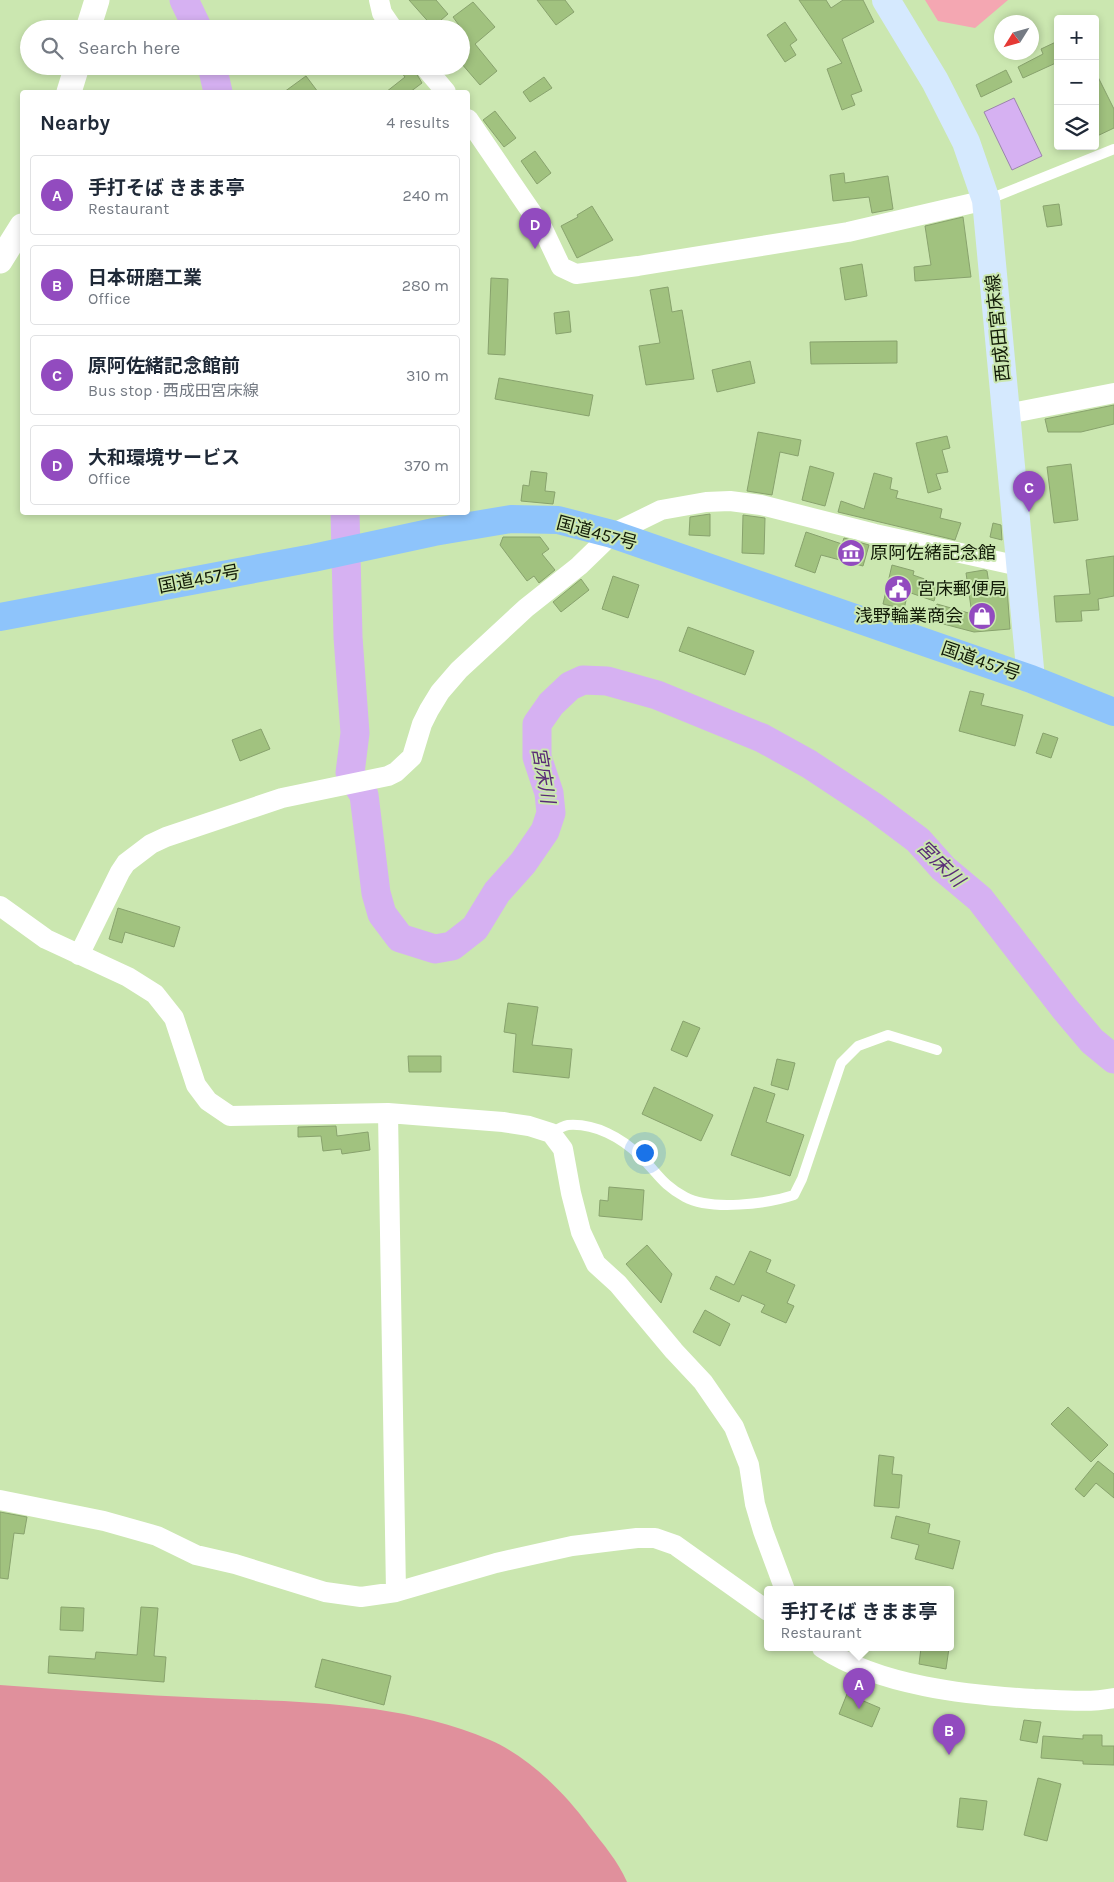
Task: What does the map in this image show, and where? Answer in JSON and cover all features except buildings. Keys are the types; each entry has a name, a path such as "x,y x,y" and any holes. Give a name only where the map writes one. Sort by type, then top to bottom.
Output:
{"highway":[{"name":"国道457号","path":"0,617 313,558 388,541 511,520 558,520 612,534 1031,679 1114,712"}],"main road":[{"name":"西成田宮床線","path":"886,0 935,81 966,142 986,200 1031,679"}],"street":[{"path":"91,20 98,0"},
{"path":"378,0 382,13 387,20"},
{"path":"70,90 74,75"},
{"path":"432,75 444,90"},
{"path":"470,122 543,229 561,267 576,274 638,266 848,232 986,200"},
{"path":"0,261 20,229"},
{"path":"1007,414 1114,393"},
{"path":"79,955 120,872 126,863 151,844 302,793 381,778 396,772 412,757 422,724 429,710 440,692 459,670 526,608 579,566 612,534 661,510 706,502 730,501 761,505 875,534 1019,566"},
{"path":"0,906 35,932 79,955 128,977 155,994 174,1018 196,1085 208,1101 230,1116 388,1113 503,1122 529,1126 551,1133 563,1148 571,1193 582,1232 596,1264 618,1284 674,1351 703,1382 734,1427 749,1465 755,1504 763,1531 784,1586"},
{"path":"388,1113 396,1592"},
{"path":"0,1500 104,1521 157,1536 196,1555 235,1564 325,1592 361,1597 396,1592 538,1553 592,1542 655,1538 675,1545 764,1608"},
{"path":"827,1651 850,1664 865,1669 947,1690 1001,1697 1068,1701 1114,1698"}],"lane":[{"path":"986,200 1114,149"},
{"path":"551,1133 566,1125 585,1126 614,1135 640,1156 659,1179 686,1198 708,1203 773,1202 794,1195 802,1178 841,1064 858,1046 888,1035 937,1050"}],"shaded area":[{"path":"925,0 1008,0 975,28 938,21"},
{"path":"1014,98 1042,156 1012,170 984,112"},
{"path":"0,1685 351,1706 422,1718 456,1727 504,1747 545,1777 579,1813 605,1846 627,1882 0,1882"}],"waterway":[{"name":"宮床川","path":"184,0 194,20"},
{"name":"宮床川","path":"214,75 218,90"},
{"name":"宮床川","path":"345,515 348,637 355,733 350,773 364,795 376,893 382,914 400,938 435,949 452,946 475,928 497,892 523,863 545,831 551,813 549,793 537,757 537,724 551,704 570,686 583,680 607,681 657,695 762,738 809,764 874,807 918,840 943,868 980,899 1065,1009 1092,1041 1114,1059"}],"place":[{"name":"大和環境サービス","path":"535,249"},
{"name":"原阿佐緒記念館前","path":"1029,512"},
{"name":"原阿佐緒記念館","path":"851,553"},
{"name":"宮床郵便局","path":"898,589"},
{"name":"浅野輪業商会","path":"982,616"},
{"name":"手打そば きまま亭","path":"859,1709"},
{"name":"日本研磨工業","path":"949,1755"}]}
